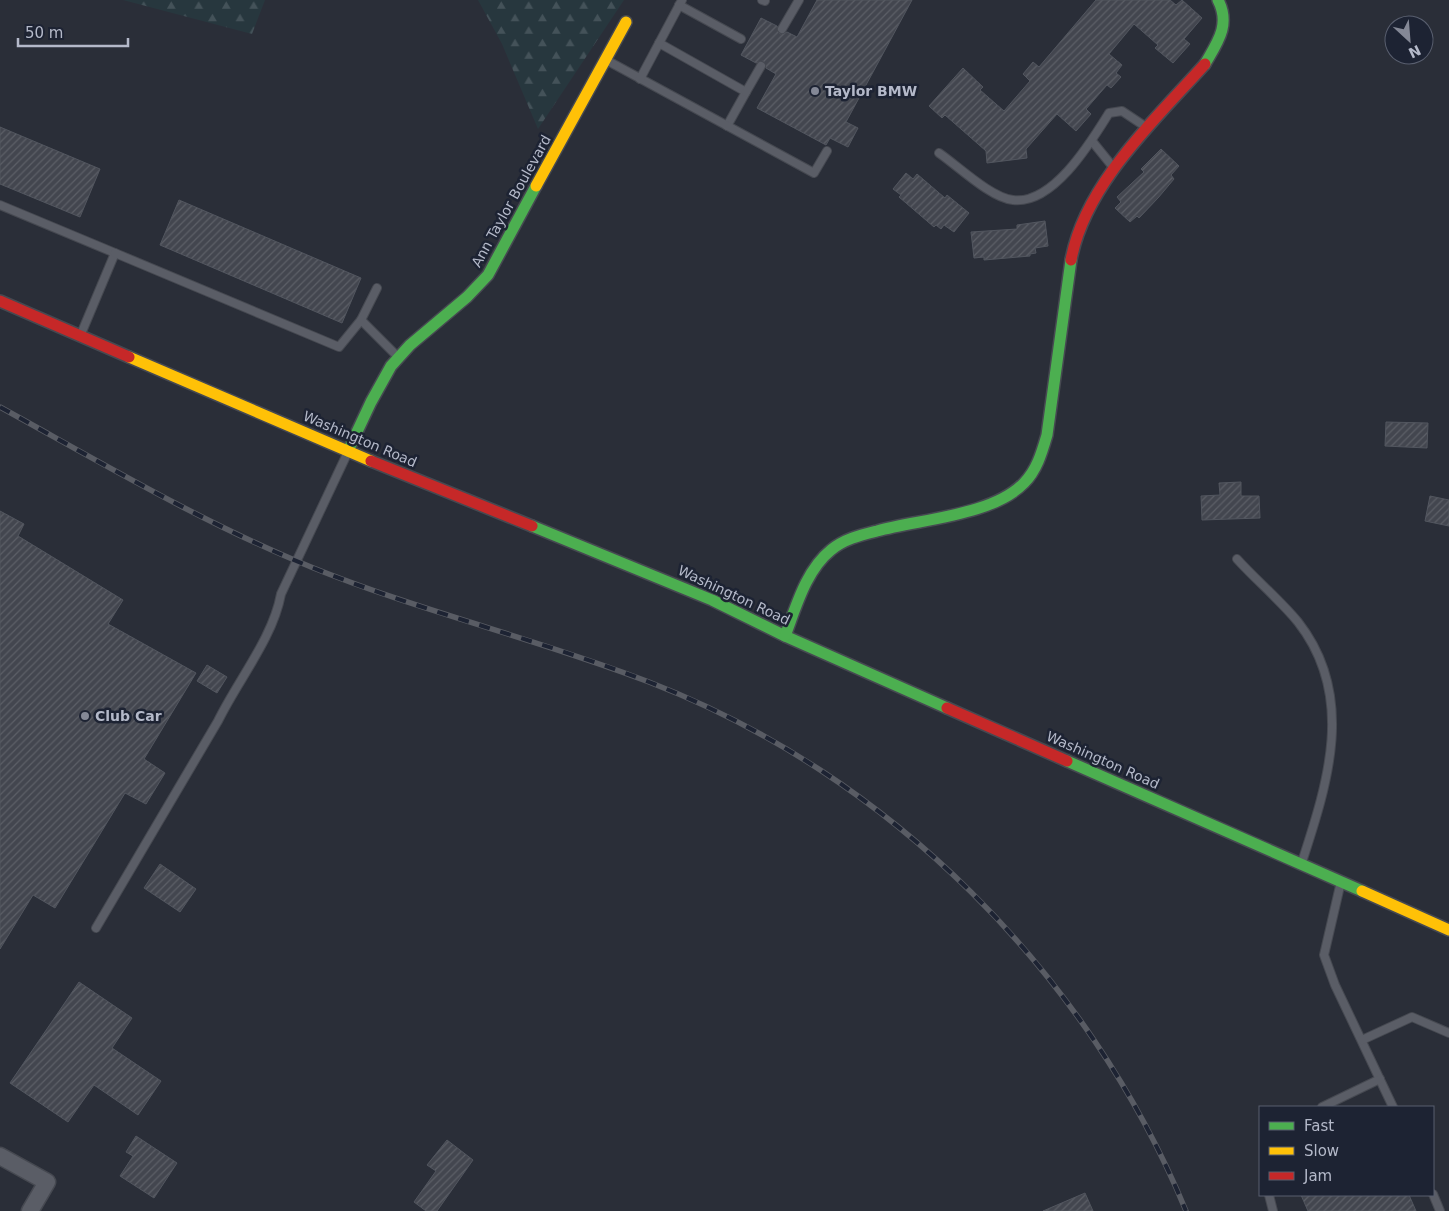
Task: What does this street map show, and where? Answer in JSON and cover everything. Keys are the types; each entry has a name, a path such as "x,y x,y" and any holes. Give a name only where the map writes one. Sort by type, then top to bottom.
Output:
{"main road":[{"path":"785,636 812,575 830,550 850,538 976,507 1000,499 1023,484 1039,462 1048,426 1071,257 1091,202 1114,168 1205,64 1223,32 1222,8 1218,0"},
{"name":"Ann Taylor Boulevard","path":"348,451 382,382 398,357 470,296 488,275 626,22"},
{"name":"Washington Road","path":"0,302 348,451 712,600 785,636 1449,930"}],"street":[{"path":"0,1156 47,1182 30,1211"}],"lane":[{"path":"782,29 799,0"},
{"path":"640,79 681,3 741,39"},
{"path":"659,43 746,92"},
{"path":"606,60 814,173 826,150"},
{"path":"727,126 761,66"},
{"path":"939,153 995,194 1014,200 1039,196 1068,171 1092,141 1109,114 1122,111 1148,128"},
{"path":"1092,141 1114,168"},
{"path":"0,205 340,347 361,320 377,288"},
{"path":"80,336 115,253"},
{"path":"361,320 398,357"},
{"path":"96,928 218,722 230,696 277,615 281,594 348,451"},
{"path":"1237,559 1298,622 1317,653 1330,690 1332,733 1328,778 1302,864"},
{"path":"1342,882 1324,955 1335,985 1393,1106"},
{"path":"1362,1040 1412,1017 1449,1034"},
{"path":"1324,1106 1380,1079"},
{"path":"1269,1196 1273,1211"},
{"path":"1434,1196 1440,1211"}],"green space":[{"path":"123,0 265,0 252,34"},
{"path":"478,0 624,0 538,129 502,44"}],"building":[{"name":"Taylor BMW","path":"817,0 912,0 846,122 858,128 848,147 830,138 826,145 757,108 776,74 766,68 763,61 756,63 741,55 761,18 777,26 780,34 787,32 797,37"},
{"path":"1096,0 1170,0 1176,5 1182,0 1202,18 1184,39 1190,44 1173,63 1155,48 1158,45 1134,24 1109,54 1122,65 1116,73 1121,77 1111,88 1107,85 1086,109 1091,114 1076,131 1057,114 1026,149 1027,158 987,163 986,151 945,115 942,118 929,106 963,68 983,87 980,90 1004,111 1030,81 1023,74 1033,62 1039,67"},
{"path":"0,127 100,169 80,217 0,184"},
{"path":"1161,149 1179,166 1171,175 1174,179 1139,218 1137,216 1130,222 1115,208 1121,202 1117,197 1144,172 1141,169"},
{"path":"906,173 913,179 917,174 945,198 947,195 969,213 954,232 944,225 941,229 936,225 934,227 899,197 901,195 893,189"},
{"path":"179,200 361,278 342,323 160,245"},
{"path":"1045,221 1048,246 1035,248 1036,253 1030,254 1030,256 984,260 984,257 974,258 971,232 1017,229 1017,225"},
{"path":"1386,422 1428,423 1427,448 1385,446"},
{"path":"1241,482 1241,496 1259,496 1260,518 1202,520 1201,496 1220,495 1219,483"},
{"path":"1430,496 1449,500 1449,526 1425,521"},
{"name":"Club Car","path":"0,511 24,524 18,536 123,600 108,624 196,673 144,759 165,773 146,804 125,793 55,908 33,895 0,949"},
{"path":"207,665 227,677 217,693 197,681"},
{"path":"160,864 196,889 180,912 144,888"},
{"path":"79,982 132,1018 112,1048 161,1081 138,1115 94,1085 68,1122 10,1083"},
{"path":"136,1136 177,1163 154,1198 120,1176 133,1156 126,1152"},
{"path":"447,1140 473,1160 437,1211 426,1211 414,1202 436,1171 427,1165"},
{"path":"1085,1193 1093,1211 1043,1211"},
{"path":"1301,1196 1409,1196 1416,1211 1308,1211"}],"railway":[{"path":"0,407 192,512 271,550 395,598 565,652 649,682 737,722 821,770 899,827 971,892 1037,964 1095,1041 1145,1124 1186,1211"}],"traffic: fast":[{"path":"1205,64 1218,41 1223,26 1222,9 1218,0"},
{"path":"348,451 371,402 391,366 410,345 467,297 488,275 536,186"},
{"path":"785,636 808,578 822,558 836,546 865,534 975,510 994,503 1010,494 1029,478 1038,461 1047,435 1071,260"},
{"path":"532,526 712,600 785,636 947,708"},
{"path":"1067,761 1362,891"}],"traffic: slow":[{"path":"536,186 626,22"},
{"path":"129,357 371,461"},
{"path":"1362,891 1449,930"}],"traffic: jam":[{"path":"1071,260 1079,232 1091,205 1106,179 1124,154 1205,64"},
{"path":"0,301 129,357"},
{"path":"371,461 532,526"},
{"path":"947,708 1067,761"}],"place":[{"name":"Taylor BMW","path":"815,91"},
{"name":"Club Car","path":"85,716"}]}
